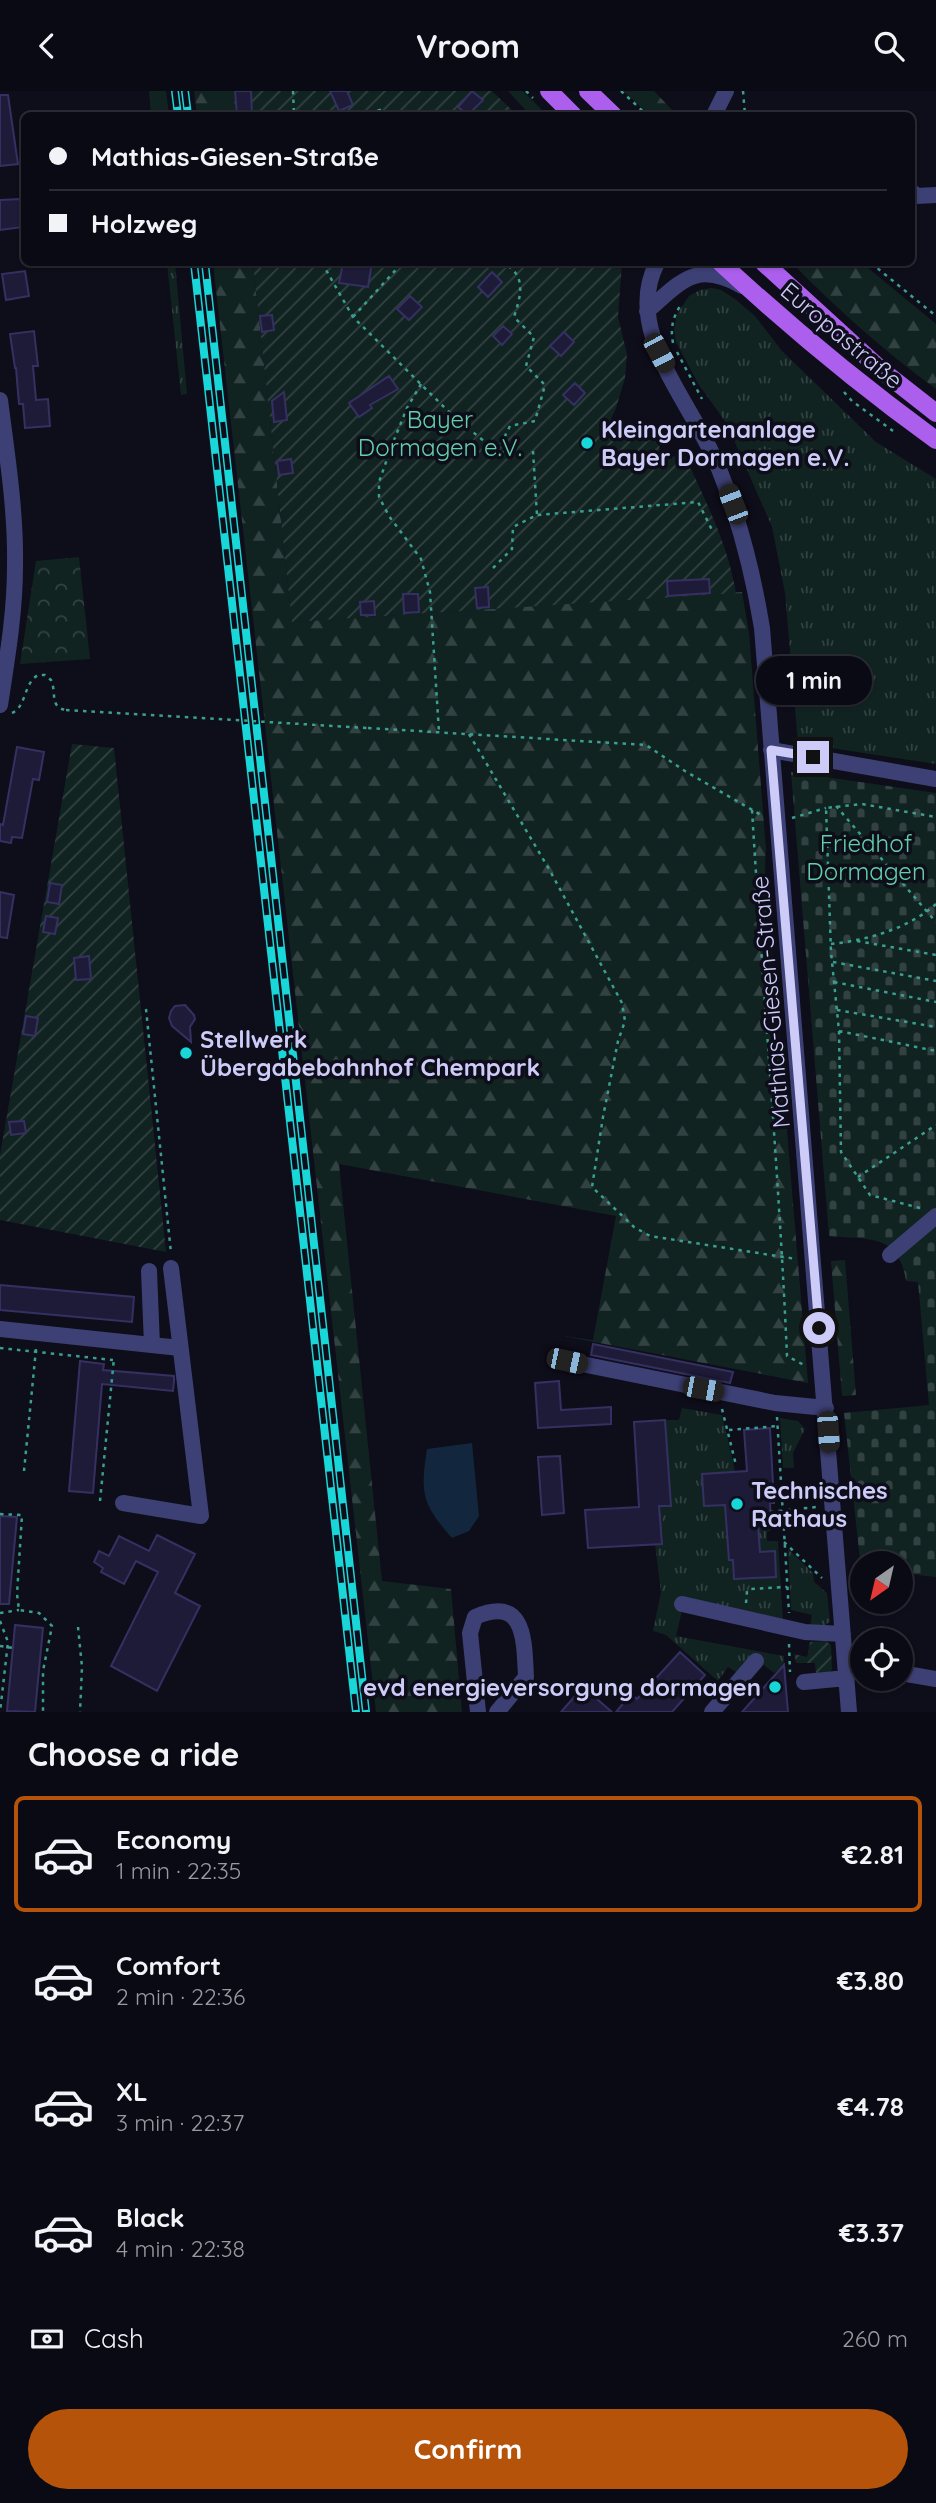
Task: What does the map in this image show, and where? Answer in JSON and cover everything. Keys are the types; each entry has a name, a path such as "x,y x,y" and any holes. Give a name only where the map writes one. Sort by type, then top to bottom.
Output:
{"main road":[{"path":"549,91 570,112"},
{"path":"588,91 610,112"},
{"name":"Europastraße","path":"724,266 882,401 936,440"},
{"name":"Europastraße","path":"767,266 880,369 936,413"}],"street":[{"path":"716,112 726,91"},
{"path":"725,112 726,91"},
{"path":"915,195 936,195"},
{"name":"Mathias-Giesen-Straße","path":"656,266 648,291 647,311 651,334 718,465 745,544 762,628 771,750 785,818 814,1259 843,1634 850,1665"},
{"path":"647,311 681,282 697,275 709,273 725,277 752,291"},
{"path":"0,400 14,518 16,565 5,710"},
{"path":"771,750 936,779"},
{"path":"890,1255 936,1216"},
{"path":"123,1503 201,1516 171,1268"},
{"path":"149,1271 152,1345"},
{"path":"0,1329 180,1348"},
{"path":"567,1361 717,1392 826,1408"},
{"path":"682,1604 805,1632 843,1634"},
{"path":"478,1712 470,1633 475,1617 489,1611 507,1613 513,1617 519,1622 524,1637 526,1677 497,1712"},
{"path":"712,1712 756,1661"},
{"path":"804,1682 850,1669"},
{"path":"913,1675 936,1679"},
{"name":"Mathias-Giesen-Straße","path":"849,1712 850,1690"}],"path":[{"path":"293,91 294,112"},
{"path":"621,91 644,112"},
{"path":"743,91 745,112"},
{"path":"324,266 353,317 459,421 497,452 517,452"},
{"path":"353,317 399,266"},
{"path":"497,452 509,426 535,421 545,385 526,366 534,337 514,317 522,294 521,281 508,266"},
{"path":"875,266 936,316"},
{"path":"421,384 407,408 392,445 380,482 379,497 389,516 421,559 430,592 439,732"},
{"path":"533,451 537,515"},
{"path":"493,568 512,549 513,527 537,515 698,502 712,530"},
{"path":"5,710 19,710 28,685 38,675 45,675 51,680 55,705 66,711 646,745 685,772 765,817 785,818 835,806 862,804 936,817"},
{"path":"469,734 550,869 621,1003 625,1021 618,1041 592,1187 635,1227 650,1236 783,1258 814,1259"},
{"path":"835,806 936,922"},
{"path":"826,808 832,962 839,1031 841,1152 870,1195 926,1210 936,1216"},
{"path":"752,810 783,1258 787,1356 823,1374"},
{"path":"831,944 883,933 927,912 936,904"},
{"path":"855,941 936,955"},
{"path":"832,962 936,981"},
{"path":"834,982 936,1002"},
{"path":"146,1009 172,1244 171,1268"},
{"path":"837,1010 936,1027"},
{"path":"839,1031 936,1051"},
{"path":"858,1177 936,1125"},
{"path":"24,1471 38,1333"},
{"path":"100,1501 115,1341"},
{"path":"0,1348 113,1360"},
{"path":"717,1392 736,1465"},
{"path":"775,1402 782,1471 783,1527 795,1526 794,1510"},
{"path":"727,1430 778,1426"},
{"path":"770,1512 833,1505"},
{"path":"0,1514 22,1515 17,1594 19,1611"},
{"path":"784,1541 840,1595"},
{"path":"743,1618 747,1591 787,1587"},
{"path":"0,1613 39,1613 52,1626 43,1671 43,1712"},
{"path":"0,1621 8,1642 0,1709"},
{"path":"78,1627 82,1667 79,1712"},
{"path":"0,1646 13,1648"}],"green space":[{"path":"149,91 166,91 169,112 151,112"},
{"path":"194,91 234,91 237,112 197,112"},
{"path":"234,91 492,91 514,112 237,112"},
{"path":"508,91 523,91 544,112 527,112"},
{"path":"623,91 654,91 674,112 647,112"},
{"path":"167,266 175,266 187,394 181,395"},
{"path":"213,266 253,266 292,622 742,592 749,633 766,850 765,867 808,1383 563,1336 593,1340 616,1216 339,1164 382,1581 451,1589 462,1712 376,1712"},
{"name":"Bayer Dormagen e.V.","path":"253,266 622,266 618,317 627,354 625,378 607,428 658,425 660,457 685,456 722,540 736,593 292,622"},
{"path":"795,266 866,266 936,324 936,389 898,360"},
{"path":"712,288 735,299 755,316 782,351 876,442 936,479 936,764 798,743 785,593 772,527 727,424 699,385 676,342 674,329 677,314 689,296"},
{"path":"79,557 90,659 20,664 36,561"},
{"path":"72,744 114,748 166,1252 0,1220 0,1155"},
{"name":"Friedhof Dormagen","path":"791,772 936,793 936,1577 914,1574 914,1551 859,1551 844,1413 929,1405 918,1282 906,1281 897,1254 880,1242 829,1236"},
{"path":"845,1260 856,1395 842,1396 831,1261"},
{"path":"682,1408 722,1415 735,1471 702,1474 704,1506 725,1505 729,1560 733,1560 734,1579 776,1577 775,1551 760,1552 758,1524 771,1523 767,1541 778,1541 783,1621 685,1598 676,1636 784,1656 784,1665 774,1673 751,1655 736,1672 728,1667 718,1681 666,1635 653,1631 661,1592 655,1544 661,1543 659,1506 671,1505 665,1420 679,1420"},
{"path":"780,1418 798,1421 805,1429 793,1453 794,1468 783,1468"},
{"path":"788,1549 813,1573 814,1582 827,1593 830,1622 823,1626 810,1628 812,1615 791,1610"},
{"path":"826,1641 831,1645 830,1672 816,1674 815,1663 796,1663 794,1654 807,1657 810,1642"}],"water":[{"path":"472,1443 479,1516 469,1531 452,1538 434,1516 426,1498 424,1477 427,1449"}],"building":[{"path":"235,91 251,91 252,112 237,112"},
{"path":"330,91 347,91 353,105 339,111"},
{"path":"472,91 483,100 471,112 464,112 458,107"},
{"path":"0,95 8,95 18,164 0,166"},
{"path":"20,199 21,227 0,230 0,200"},
{"path":"342,266 372,266 368,287 339,283"},
{"path":"25,271 29,296 6,300 2,274"},
{"path":"492,272 502,282 488,297 478,287"},
{"path":"410,296 422,307 409,320 397,309"},
{"path":"272,315 274,330 262,332 260,316"},
{"path":"503,326 512,334 502,345 493,336"},
{"path":"34,331 38,366 33,366 36,400 48,399 50,426 25,428 23,404 19,404 10,334"},
{"path":"564,332 574,342 561,356 550,346"},
{"path":"389,376 398,389 370,405 372,408 359,417 349,403"},
{"path":"575,383 585,393 574,405 563,395"},
{"path":"284,392 287,420 274,422 272,401"},
{"path":"291,459 293,473 279,475 277,461"},
{"path":"709,579 710,593 668,596 667,581"},
{"path":"488,587 489,607 477,608 475,588"},
{"path":"403,594 418,594 419,612 404,613"},
{"path":"374,601 375,615 361,615 360,602"},
{"path":"17,747 44,752 39,780 33,779 22,838 12,837 11,843 0,841 0,824 3,825"},
{"path":"50,883 62,885 59,904 47,902"},
{"path":"0,892 14,895 7,938 0,937"},
{"path":"46,916 58,918 55,934 43,932"},
{"path":"89,956 91,979 76,980 74,958"},
{"path":"185,1005 195,1019 190,1027 191,1042 172,1026 169,1018 175,1006"},
{"path":"26,1016 38,1018 35,1036 23,1034"},
{"path":"24,1121 26,1133 11,1135 9,1122"},
{"path":"0,1285 134,1297 132,1322 0,1310"},
{"path":"593,1344 733,1372 730,1383 591,1355"},
{"path":"80,1361 104,1364 103,1370 174,1376 173,1391 102,1384 93,1493 69,1491"},
{"path":"559,1381 561,1410 611,1407 611,1424 538,1428 535,1383"},
{"path":"665,1420 671,1506 659,1506 662,1544 588,1548 585,1510 639,1507 634,1422"},
{"name":"Technisches Rathaus","path":"770,1428 774,1503 770,1503 771,1523 758,1524 760,1552 775,1551 776,1577 734,1579 733,1560 729,1560 725,1505 704,1506 702,1474 747,1471 744,1430"},
{"path":"560,1456 564,1513 542,1515 538,1457"},
{"path":"0,1516 17,1517 9,1604 0,1604"},
{"path":"157,1535 195,1554 175,1593 200,1606 157,1691 111,1666 158,1572 136,1561 124,1584 101,1572 103,1568 94,1562 99,1551 109,1556 119,1536 149,1551"},
{"path":"15,1625 43,1628 35,1712 7,1711"},
{"path":"680,1652 705,1675 672,1712 616,1712 631,1694 637,1699"},
{"name":"evd energieversorgung dormagen","path":"784,1665 788,1712 742,1712"},
{"path":"583,1687 612,1712 561,1712"}],"railway":[{"path":"175,91 178,112"},
{"path":"185,91 188,112"},
{"path":"194,266 356,1712"},
{"path":"205,266 366,1712"}],"place":[{"name":"Kleingartenanlage Bayer Dormagen e.V.","path":"587,443"},
{"name":"Stellwerk Übergabebahnhof Chempark","path":"186,1053"},
{"name":"Technisches Rathaus","path":"737,1504"},
{"name":"evd energieversorgung dormagen","path":"775,1687"}],"route":[{"path":"813,757 771,750 819,1328"}]}
